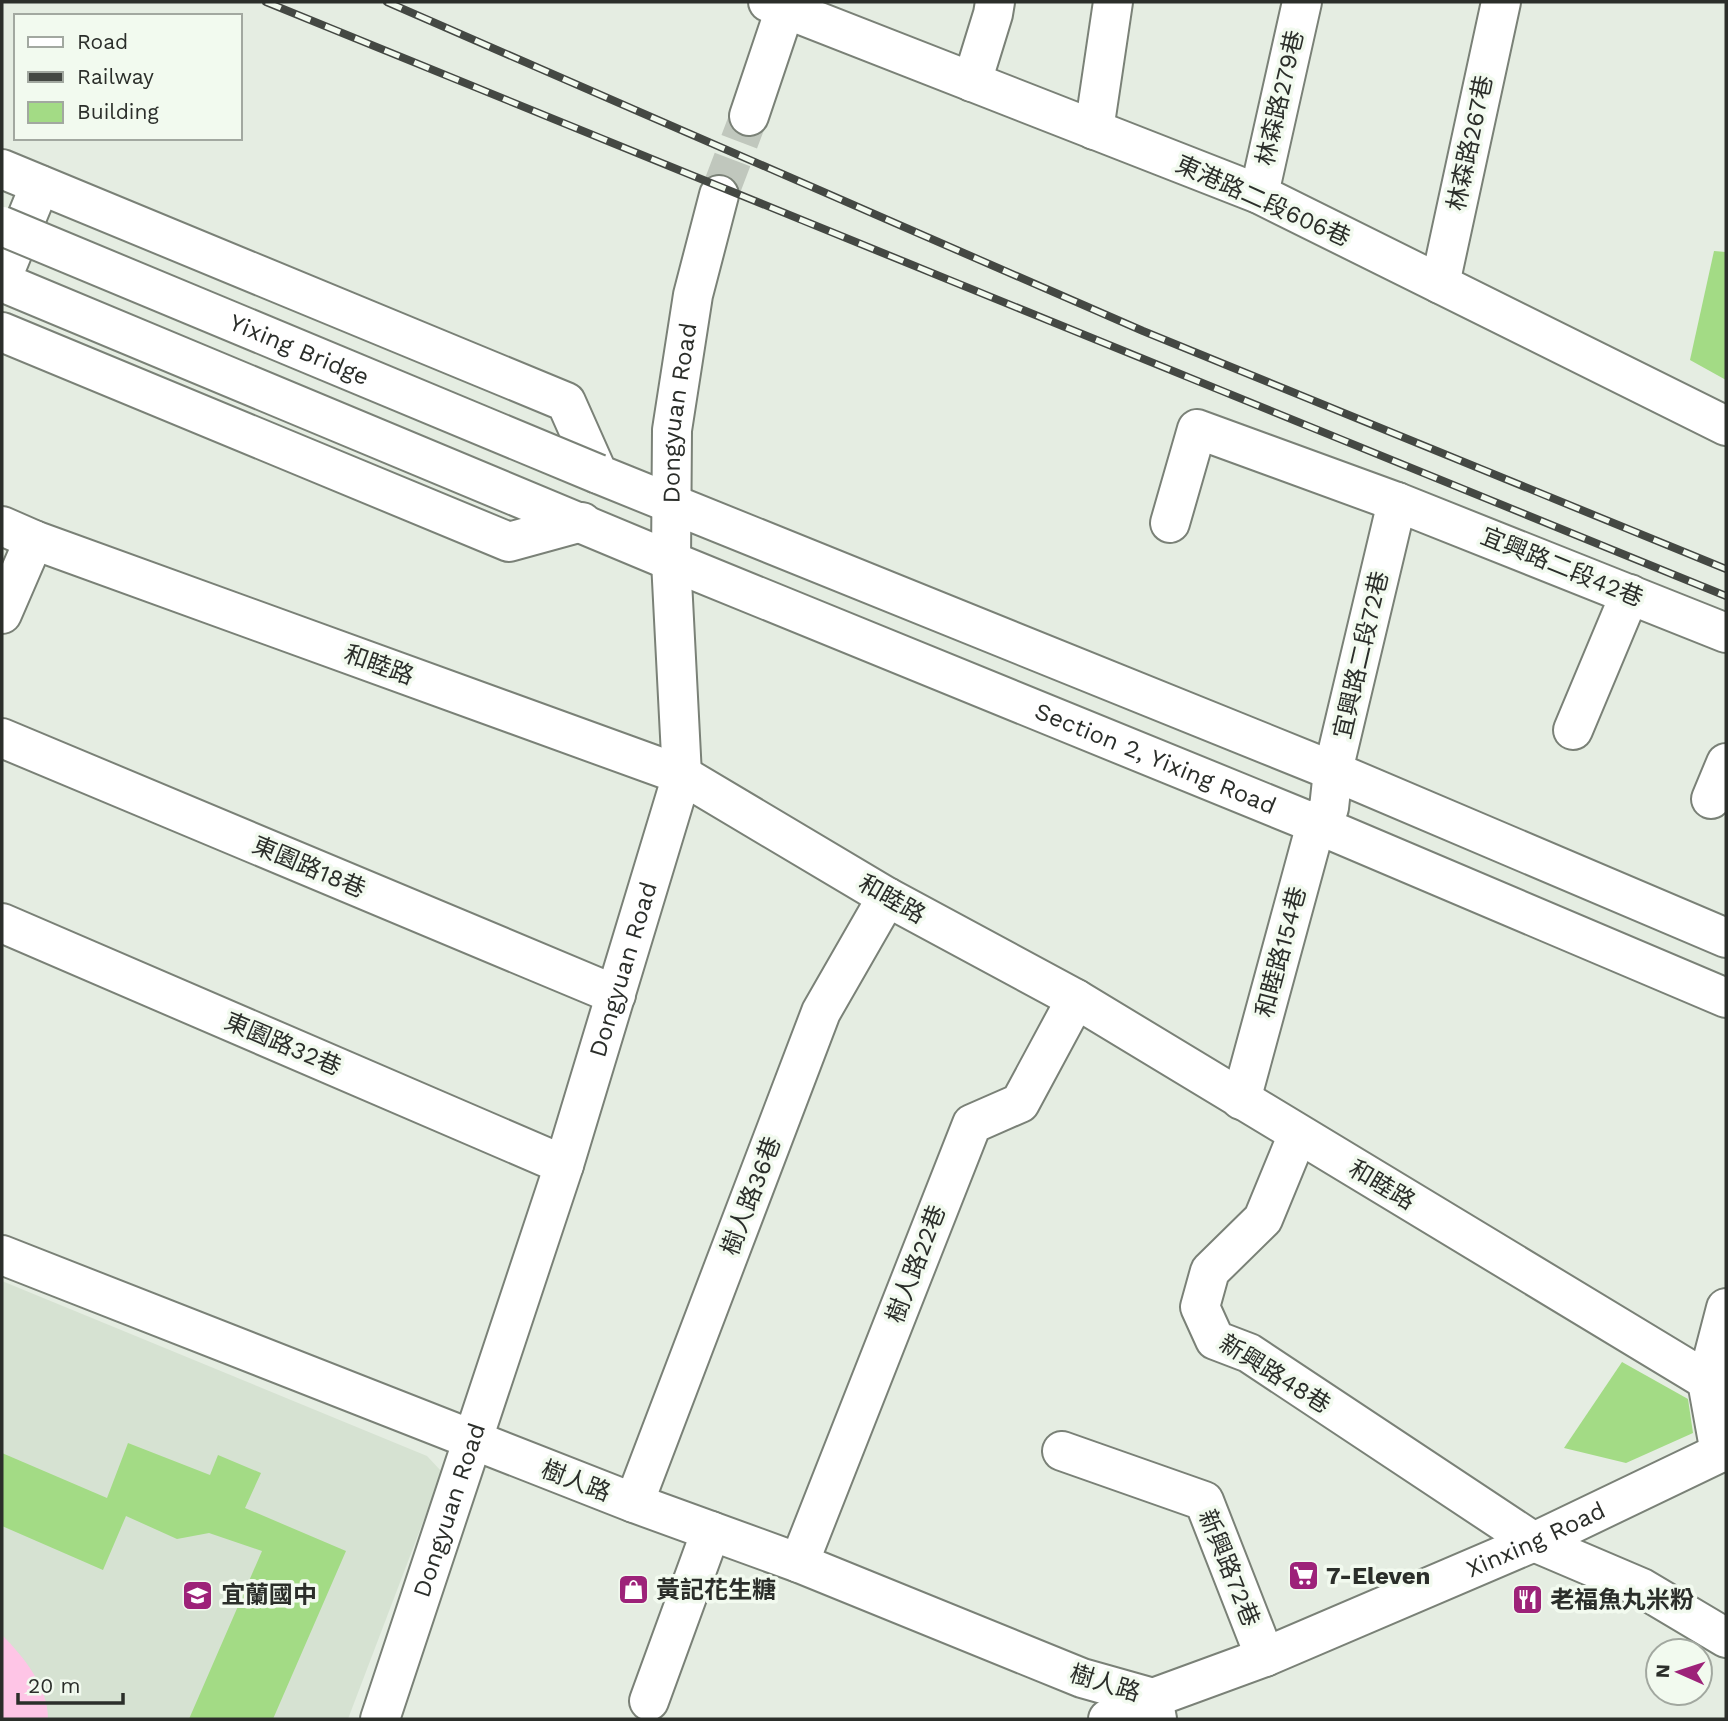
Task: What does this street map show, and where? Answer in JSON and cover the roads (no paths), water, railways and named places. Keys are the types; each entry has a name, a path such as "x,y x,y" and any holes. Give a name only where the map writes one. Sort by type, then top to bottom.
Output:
{"street":[{"path":"972,82 995,2"},
{"path":"1094,130 1113,2"},
{"name":"林森路279巷","path":"1259,194 1302,2"},
{"name":"林森路267巷","path":"1440,284 1501,2"},
{"path":"749,116 776,6"},
{"name":"東港路二段606巷","path":"776,6 1259,194 1726,426"},
{"path":"2,169 566,402 598,474"},
{"path":"2,280 40,185"},
{"name":"Dongyuan Road","path":"380,1719 565,1165 682,775 671,561 672,430 694,295 719,195"},
{"name":"Yixing Bridge","path":"2,226 598,474"},
{"name":"Yixing Bridge","path":"2,280 582,522"},
{"path":"2,332 509,541 582,522"},
{"name":"宜興路二段42巷","path":"1170,523 1197,429 1397,502 1726,633"},
{"name":"Section 2, Yixing Road","path":"598,474 670,502 1326,801 1726,998"},
{"name":"宜興路二段72巷","path":"1326,801 1397,502"},
{"name":"Section 2, Yixing Road","path":"582,522 671,561 1326,801 1726,938"},
{"path":"2,614 18,533"},
{"name":"和睦路","path":"18,533 682,775 887,897 1076,999 1717,1386"},
{"path":"1573,730 1630,594"},
{"name":"東園路18巷","path":"2,738 616,995"},
{"path":"1711,799 1726,763"},
{"name":"和睦路154巷","path":"1241,1100 1326,801"},
{"name":"樹人路36巷","path":"634,1503 821,1012 887,897"},
{"name":"東園路32巷","path":"2,922 565,1165"},
{"name":"樹人路22巷","path":"799,1563 972,1124 1020,1103 1076,999"},
{"name":"新興路48巷","path":"1298,1134 1263,1219 1210,1271 1200,1307 1215,1340 1249,1353 1534,1542 1642,1588 1726,1638"},
{"name":"樹人路","path":"2,1255 634,1503 799,1563 1155,1709"},
{"path":"1723,1452 1717,1386 1726,1308"},
{"name":"新興路72巷","path":"1062,1451 1204,1501 1265,1657"},
{"name":"Xinxing Road","path":"1108,1719 1155,1709 1265,1657 1534,1542 1723,1452"},
{"path":"649,1701 711,1531"}],"tunnel":[{"path":"719,195 749,116"}],"railway":[{"path":"266,2 1726,596"},
{"path":"387,2 1143,331 1726,569"}],"place":[{"name":"7-Eleven","path":"1303,1576"},
{"name":"黃記花生糖","path":"633,1590"},
{"name":"宜蘭國中","path":"198,1595"},
{"name":"老福魚丸米粉","path":"1527,1600"}]}
